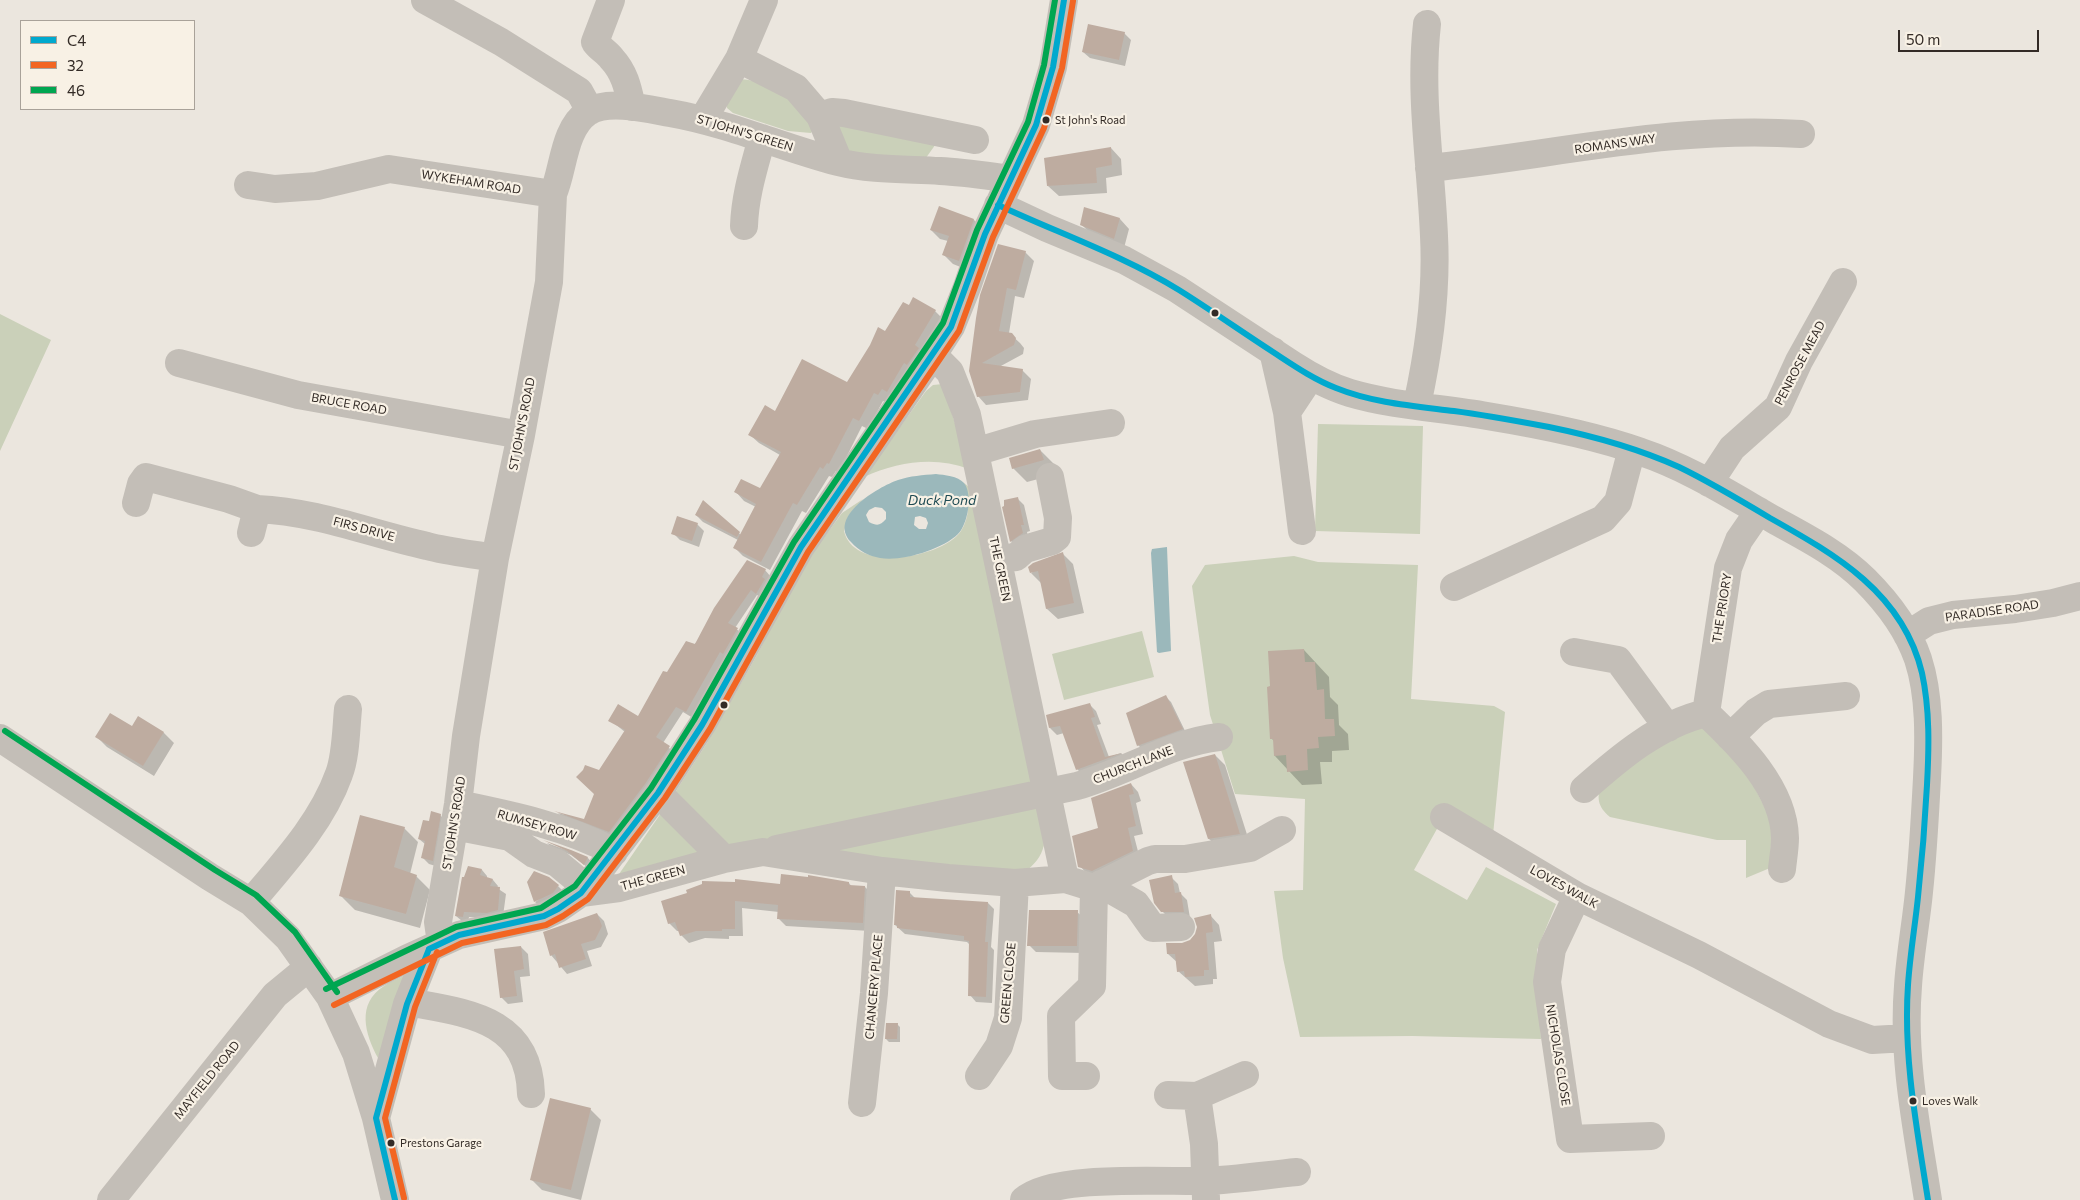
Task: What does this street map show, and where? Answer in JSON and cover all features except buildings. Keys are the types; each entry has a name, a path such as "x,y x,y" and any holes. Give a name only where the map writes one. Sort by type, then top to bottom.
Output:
{"street":[{"path":"426,0 501,42 579,91 590,111"},
{"path":"611,0 595,42 611,58 625,77 632,107"},
{"path":"703,119 738,59 764,0"},
{"path":"330,997 459,935 544,916 558,909 584,890 658,793 702,725 801,547 933,355 950,327 967,287 985,234 1036,125 1053,67 1064,0"},
{"path":"1418,406 1426,360 1435,275 1426,141 1424,74 1427,24"},
{"path":"738,59 796,88 820,116 839,162"},
{"name":"ST JOHN'S GREEN","path":"590,111 617,105 632,107 703,119 839,162 883,168 954,172 1005,193 1046,228 1124,260 1177,289 1311,376 1346,392 1418,406 1490,416 1632,449 1653,456 1709,482 1840,558 1865,580 1884,602 1907,635 1918,660 1925,692 1928,755 1920,888 1908,987 1906,1038 1911,1097 1928,1200"},
{"name":"ST JOHN'S ROAD","path":"435,946 495,558 521,434 549,282 553,194 558,184 570,138 580,120 590,111"},
{"path":"820,116 832,112 844,113 975,140"},
{"name":"ROMANS WAY","path":"1429,168 1693,134 1759,131 1801,134"},
{"path":"744,226 744,208 762,138"},
{"name":"WYKEHAM ROAD","path":"248,185 275,188 317,186 389,169 553,194"},
{"name":"PENROSE MEAD","path":"1709,482 1732,448 1778,407 1799,361 1843,282"},
{"path":"1273,351 1287,412 1302,531"},
{"name":"THE GREEN","path":"763,852 882,871 1015,883 1065,879 967,415 958,388 945,365 933,355"},
{"name":"BRUCE ROAD","path":"179,363 298,395 521,434"},
{"path":"1287,412 1311,376"},
{"path":"975,452 1035,434 1112,423"},
{"path":"1454,587 1603,519 1618,502 1632,449"},
{"name":"FIRS DRIVE","path":"136,503 141,484 146,477 229,499 254,521 284,510 316,516 427,546 495,558"},
{"path":"998,559 1016,557 1025,549 1052,541 1057,537 1058,518 1050,477"},
{"name":"THE PRIORY","path":"1706,713 1728,568 1739,540 1759,511"},
{"name":"PARADISE ROAD","path":"1907,635 1929,621 1953,615 2015,609 2053,603 2080,596"},
{"path":"1574,652 1618,660 1668,728"},
{"path":"1730,737 1756,712 1769,704 1846,696"},
{"path":"251,902 287,859 324,807 340,772 348,709"},
{"path":"1584,789 1618,759 1687,718 1706,713 1755,765 1776,802 1782,818 1785,838 1782,869"},
{"name":"CHURCH LANE","path":"1046,791 1099,780 1186,744 1205,738 1219,737"},
{"path":"0,738 251,902 288,938 330,997 356,1053 376,1118 396,1200"},
{"name":"THE GREEN","path":"584,890 619,888 724,859 1046,791"},
{"path":"658,793 724,859"},
{"path":"456,815 510,838 534,854 557,863 584,890"},
{"name":"RUMSEY ROW","path":"456,815 529,820 598,843 614,852"},
{"name":"LOVES WALK","path":"1444,817 1577,896 1699,954 1843,1030 1872,1040 1906,1038"},
{"path":"1097,886 1148,860 1186,859 1246,849 1282,830"},
{"name":"CHANCERY PLACE","path":"862,1102 874,993 882,871"},
{"path":"1065,879 1097,886 1136,904 1153,928 1181,927"},
{"name":"GREEN CLOSE","path":"979,1076 999,1046 1008,1018 1015,883"},
{"path":"1086,1076 1062,1076 1061,1016 1092,986 1097,886"},
{"name":"NICHOLAS CLOSE","path":"1577,896 1552,949 1547,982 1570,1139 1652,1136"},
{"path":"376,1118 408,1002 435,946"},
{"name":"MAYFIELD ROAD","path":"111,1200 275,995 309,967"},
{"path":"408,1002 469,1014 489,1021 515,1044 522,1054 527,1063 531,1094"},
{"path":"1168,1095 1197,1096 1245,1075"},
{"path":"1197,1096 1204,1144 1206,1190"},
{"path":"1024,1200 1029,1195 1041,1191 1104,1181 1206,1190 1297,1172"}],"green space":[{"path":"740,79 765,84 784,93 799,107 815,127 811,133 788,131 733,113 727,108 726,99"},
{"path":"851,124 938,141 923,162 838,150 830,128"},
{"path":"0,314 51,340 0,451"},
{"path":"943,384 969,469 956,465 929,462 903,464 864,477 926,391 933,385"},
{"path":"1318,424 1423,426 1420,534 1315,531"},
{"path":"964,483 974,491 1033,772 1044,845 1035,863 1025,872 807,852 617,877 707,743 757,655 803,566 842,513 863,499 849,515 844,531 851,544 864,553 881,557 919,554 951,541 961,531 966,520 968,508"},
{"path":"1294,556 1318,562 1418,565 1411,699 1494,706 1505,712 1493,835 1447,811 1414,870 1467,900 1486,867 1556,904 1537,950 1541,1039 1412,1036 1300,1037 1283,958 1274,891 1303,890 1305,799 1235,794 1210,715 1192,586 1205,565"},
{"path":"1142,631 1154,677 1064,700 1052,654"},
{"path":"1686,726 1708,728 1744,767 1772,821 1770,868 1746,878 1746,840 1717,840 1610,817 1600,805 1599,793 1601,783"},
{"path":"408,974 378,1058 367,1029 366,1010 369,1001 384,986"}],"water":[{"name":"Duck Pond","path":"936,474 955,477 964,483 967,488 969,501 967,516 958,534 951,540 922,553 889,559 872,556 851,542 845,532 845,523 850,513 868,496 898,480","holes":["875,507 882,508 886,512 886,519 878,525 869,522 866,515 869,510","915,517 926,518 928,523 926,529 919,529 914,525"]},
{"path":"1167,547 1171,651 1159,653 1157,652 1151,553 1152,549"}],"transit line":[{"name":"46","path":"326,989 456,927 541,908 575,886 651,788 694,720 794,542 943,323 977,230 1028,122 1044,65 1055,0"},
{"name":"C4","path":"429,949 459,935 544,916 558,909 581,893 658,793 702,725 801,547 951,327 985,234 1036,125 1053,67 1064,0"},
{"name":"32","path":"334,1005 462,943 546,925 563,916 588,899 665,798 710,729 808,552 959,331 993,237 1044,128 1062,68 1073,1"},
{"name":"C4","path":"998,205 1113,255 1157,277 1296,367 1336,388 1379,401 1489,416 1549,427 1631,448 1679,467 1725,491 1819,547 1864,579 1883,599 1900,620 1913,645 1922,673 1928,715 1925,813 1907,1012 1907,1039 1912,1093 1928,1200"},
{"name":"46","path":"5,731 256,895 295,932 337,992"},
{"name":"C4","path":"395,1200 376,1118 407,1004 429,949"},
{"name":"32","path":"404,1198 385,1118 415,1007 437,952"}],"place":[{"name":"St John's Road","path":"1046,120"},
{"name":"Loves Walk","path":"1913,1101"},
{"name":"Prestons Garage","path":"391,1143"}]}
